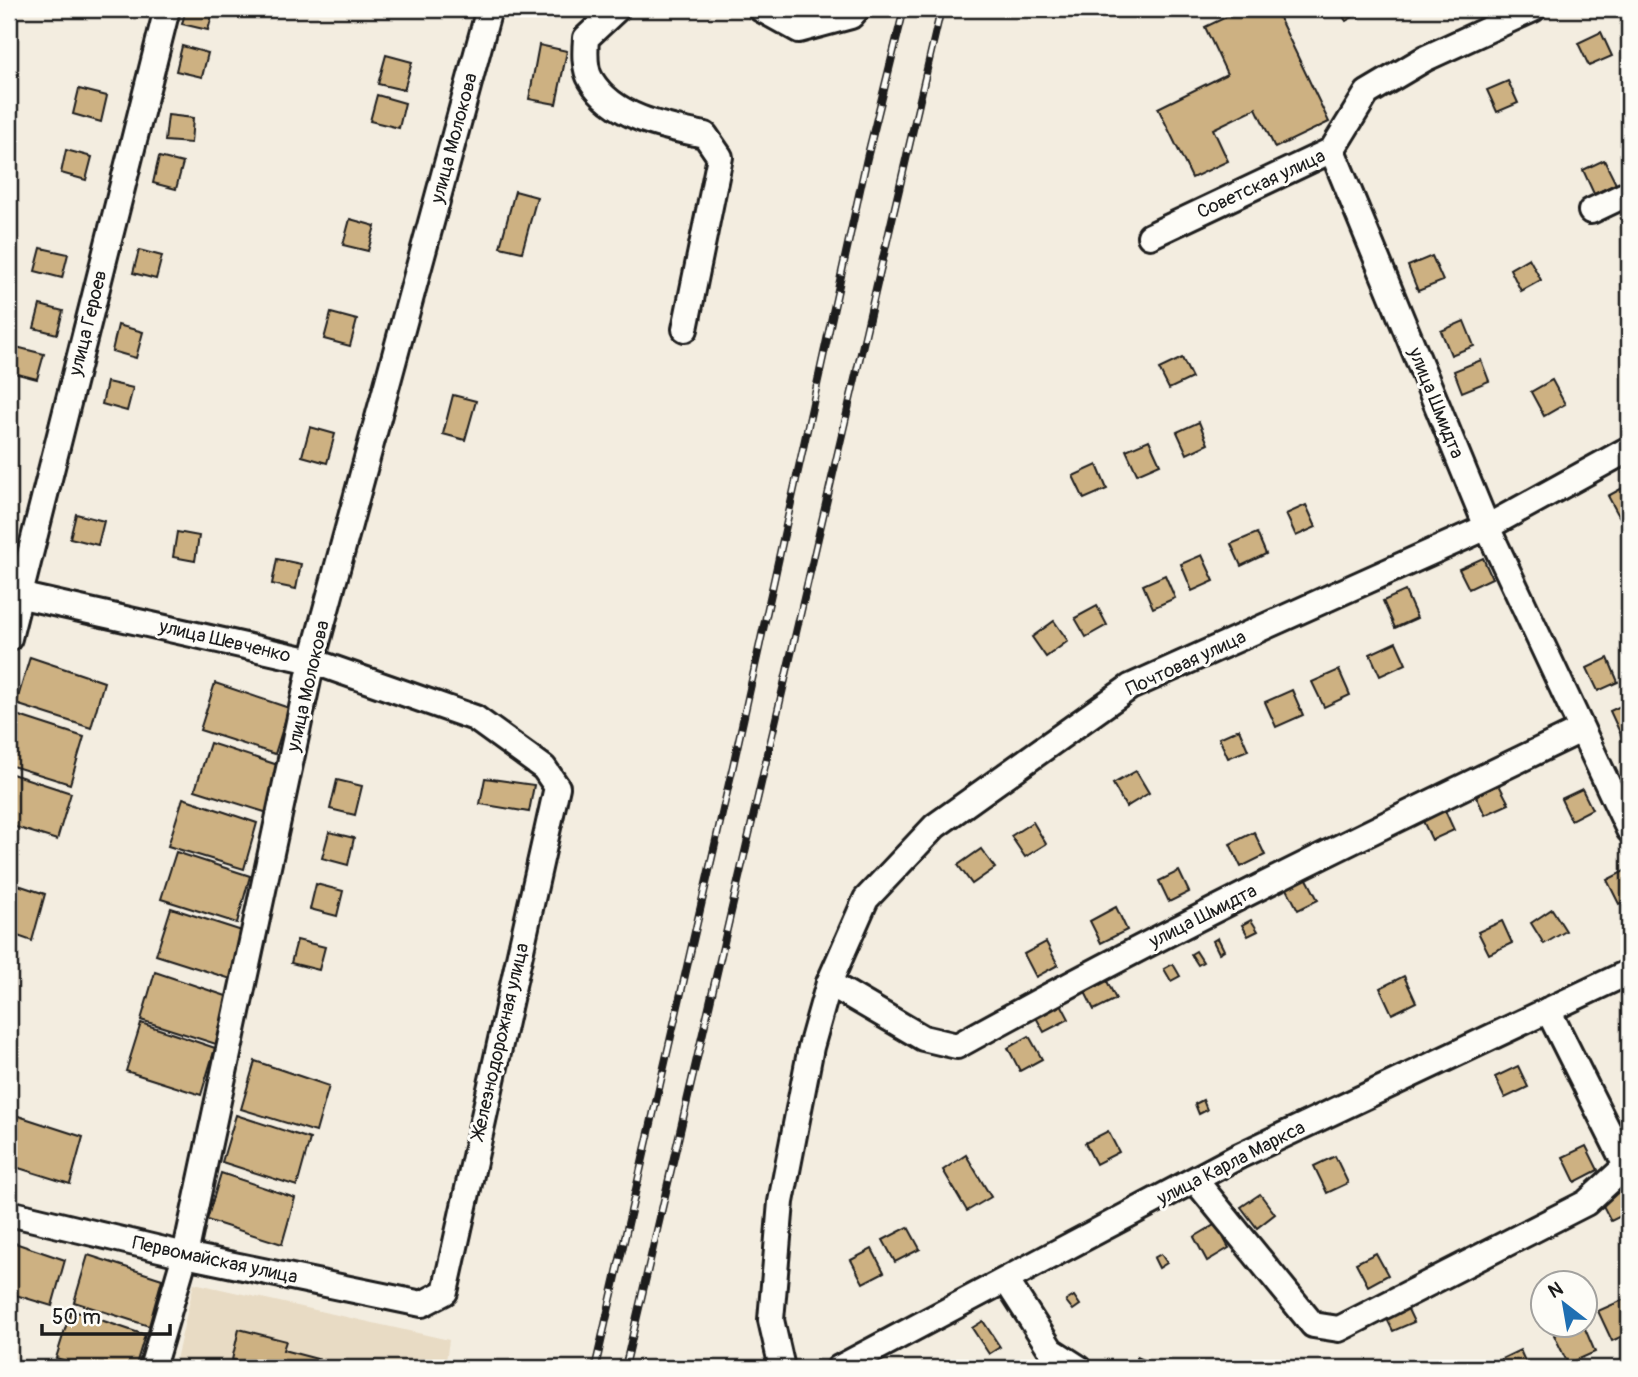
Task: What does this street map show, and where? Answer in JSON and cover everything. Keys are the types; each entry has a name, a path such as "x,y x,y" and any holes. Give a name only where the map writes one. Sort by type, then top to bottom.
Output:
{"street":[{"name":"улица Героев","path":"9,638 14,594 167,9"},
{"name":"улица Молокова","path":"152,1368 185,1255 312,661 489,9"},
{"path":"617,9 586,37 585,57 590,79 613,106 668,128 705,135 720,157 685,329"},
{"path":"761,9 799,30 851,16 857,9"},
{"name":"Советская улица","path":"1150,236 1332,150 1367,93 1426,58 1533,9"},
{"name":"улица Шмидта","path":"1332,150 1488,527 1629,830"},
{"path":"1591,211 1629,194"},
{"name":"Почтовая улица","path":"782,1368 771,1320 781,1202 811,1047 829,983 866,899 935,826 1130,687 1488,527 1629,449"},
{"name":"улица Шевченко","path":"14,594 312,661 475,718 544,768"},
{"name":"улица Шмидта","path":"829,983 923,1038 957,1046 1093,971 1581,730"},
{"name":"Железнодорожная улица","path":"422,1304 444,1292 557,787 544,768"},
{"name":"улица Карла Маркса","path":"839,1368 1239,1156 1629,972"},
{"path":"1195,1180 1313,1325 1339,1329 1586,1203 1626,1166 1548,1010"},
{"name":"Первомайская улица","path":"9,1213 185,1255 422,1304"},
{"path":"1006,1280 1051,1350 1079,1368"}],"shaded area":[{"path":"194,1283 449,1340 445,1368 174,1368"}],"building":[{"path":"186,9 214,9 208,30 182,24"},
{"path":"1243,9 1275,9 1329,122 1275,148 1256,108 1213,129 1228,161 1192,178 1158,108 1227,74 1205,27"},
{"path":"1338,9 1366,9 1346,21"},
{"path":"1601,32 1612,56 1589,66 1578,43"},
{"path":"539,45 567,51 556,104 529,99"},
{"path":"182,46 208,53 202,77 176,71"},
{"path":"386,55 412,62 404,90 378,84"},
{"path":"1508,81 1518,103 1497,112 1487,90"},
{"path":"79,89 107,96 101,122 73,114"},
{"path":"377,95 405,103 399,128 370,121"},
{"path":"168,115 193,118 191,143 165,141"},
{"path":"66,150 92,157 86,180 61,173"},
{"path":"159,157 183,163 176,189 153,183"},
{"path":"1604,160 1616,184 1594,194 1583,170"},
{"path":"515,191 537,197 522,252 500,247"},
{"path":"350,219 375,226 368,251 343,245"},
{"path":"41,248 68,254 62,278 35,271"},
{"path":"139,250 162,256 156,279 133,273"},
{"path":"1432,256 1443,281 1418,291 1408,266"},
{"path":"1529,258 1541,280 1521,291 1510,269"},
{"path":"40,305 63,311 57,334 34,328"},
{"path":"331,313 357,320 350,346 324,339"},
{"path":"1464,321 1474,346 1451,355 1441,331"},
{"path":"118,325 143,332 136,358 112,351"},
{"path":"16,347 44,354 37,379 10,372"},
{"path":"1182,358 1192,378 1169,389 1159,369"},
{"path":"1481,360 1489,381 1462,392 1454,371"},
{"path":"1552,380 1565,404 1544,416 1531,392"},
{"path":"107,382 133,388 127,411 102,404"},
{"path":"453,395 476,401 465,440 443,434"},
{"path":"1199,422 1208,444 1187,454 1177,432"},
{"path":"9,423 17,425 10,451 9,451"},
{"path":"310,427 335,434 327,463 302,456"},
{"path":"1149,440 1160,464 1137,474 1126,450"},
{"path":"1097,465 1107,489 1084,499 1073,476"},
{"path":"1628,485 1629,513 1620,518 1608,496"},
{"path":"1306,505 1316,527 1296,536 1286,514"},
{"path":"76,514 104,521 98,545 70,538"},
{"path":"177,532 199,536 195,561 173,557"},
{"path":"1257,533 1266,554 1241,566 1231,544"},
{"path":"1202,555 1214,581 1192,591 1181,564"},
{"path":"1483,558 1492,578 1469,589 1459,569"},
{"path":"277,559 301,564 296,589 272,584"},
{"path":"1165,575 1175,598 1153,608 1143,585"},
{"path":"1405,591 1417,618 1395,628 1383,601"},
{"path":"1097,606 1107,625 1086,637 1075,618"},
{"path":"1054,621 1068,641 1046,657 1032,637"},
{"path":"1396,642 1406,664 1380,676 1370,654"},
{"path":"30,657 104,682 91,728 16,704"},
{"path":"1608,658 1618,682 1598,691 1587,668"},
{"path":"1339,670 1350,695 1324,707 1312,682"},
{"path":"215,683 289,708 275,754 200,730"},
{"path":"1292,690 1303,715 1276,727 1265,702"},
{"path":"1629,702 1629,733 1622,737 1610,711"},
{"path":"10,713 84,737 70,784 9,765"},
{"path":"1239,729 1248,750 1228,758 1219,738"},
{"path":"210,743 284,767 271,814 195,790"},
{"path":"1136,771 1149,793 1126,807 1113,784"},
{"path":"9,773 71,793 57,840 9,825"},
{"path":"485,778 534,785 529,812 480,804"},
{"path":"337,780 362,786 355,815 330,809"},
{"path":"1497,781 1509,804 1485,815 1474,792"},
{"path":"1582,789 1592,809 1571,820 1561,799"},
{"path":"183,798 257,823 244,869 168,846"},
{"path":"1443,806 1454,830 1432,840 1421,817"},
{"path":"1033,822 1046,844 1025,857 1011,836"},
{"path":"329,832 354,838 348,865 322,858"},
{"path":"1254,832 1265,855 1241,867 1230,844"},
{"path":"981,849 995,868 972,884 958,865"},
{"path":"176,852 250,876 237,923 161,899"},
{"path":"1628,869 1629,899 1619,904 1607,880"},
{"path":"1179,871 1189,892 1169,902 1159,881"},
{"path":"1306,877 1318,900 1298,910 1286,887"},
{"path":"9,882 45,894 32,941 9,933"},
{"path":"316,884 343,891 337,916 310,909"},
{"path":"1116,907 1127,930 1101,943 1090,921"},
{"path":"171,908 245,932 231,979 156,955"},
{"path":"1552,909 1566,931 1544,944 1531,923"},
{"path":"1251,920 1258,931 1248,936 1242,925"},
{"path":"1502,921 1512,943 1489,954 1478,932"},
{"path":"1218,938 1224,950 1219,953 1213,941"},
{"path":"297,940 325,947 319,970 291,963"},
{"path":"1046,942 1058,965 1036,977 1024,954"},
{"path":"1196,951 1203,962 1198,965 1191,954"},
{"path":"1173,964 1180,976 1171,981 1164,969"},
{"path":"155,972 229,997 216,1044 141,1020"},
{"path":"1103,973 1116,999 1094,1010 1081,984"},
{"path":"1404,976 1416,1002 1392,1014 1380,988"},
{"path":"1058,998 1069,1019 1044,1032 1033,1012"},
{"path":"141,1023 215,1048 201,1095 126,1071"},
{"path":"1029,1036 1042,1059 1020,1071 1008,1048"},
{"path":"255,1061 329,1086 316,1132 241,1109"},
{"path":"1518,1066 1528,1087 1505,1098 1495,1077"},
{"path":"1203,1100 1207,1110 1199,1114 1195,1104"},
{"path":"9,1113 83,1137 70,1184 9,1165"},
{"path":"236,1115 310,1139 297,1186 222,1162"},
{"path":"1108,1131 1119,1152 1096,1164 1085,1143"},
{"path":"1586,1146 1598,1170 1575,1182 1563,1157"},
{"path":"966,1155 991,1197 967,1211 943,1170"},
{"path":"1335,1156 1348,1183 1327,1193 1314,1166"},
{"path":"221,1173 295,1198 282,1244 207,1220"},
{"path":"1622,1185 1629,1199 1629,1212 1611,1221 1599,1198"},
{"path":"1260,1194 1275,1214 1257,1228 1241,1207"},
{"path":"1216,1224 1229,1248 1207,1261 1194,1237"},
{"path":"908,1227 920,1249 895,1262 883,1240"},
{"path":"9,1241 65,1260 52,1306 9,1293"},
{"path":"872,1249 884,1272 863,1283 851,1260"},
{"path":"1376,1253 1388,1275 1368,1286 1356,1263"},
{"path":"1161,1254 1167,1263 1159,1268 1154,1258"},
{"path":"88,1255 162,1279 149,1326 74,1302"},
{"path":"1074,1296 1080,1305 1073,1310 1066,1301"},
{"path":"1625,1299 1629,1307 1629,1333 1612,1341 1600,1310"},
{"path":"1404,1301 1414,1322 1393,1331 1383,1311"},
{"path":"71,1310 145,1335 135,1368 90,1368 56,1358"},
{"path":"983,1321 1000,1347 989,1354 972,1328"},
{"path":"239,1329 286,1341 283,1350 325,1361 324,1368 235,1368 237,1361 232,1360"},
{"path":"1555,1338 1589,1338 1595,1352 1568,1364"},
{"path":"1520,1350 1528,1368 1495,1368 1493,1363"},
{"path":"1137,1357 1151,1363 1148,1368 1132,1368"}],"railway":[{"path":"595,1368 733,766 867,158 904,9"},
{"path":"625,1368 941,9"}]}
